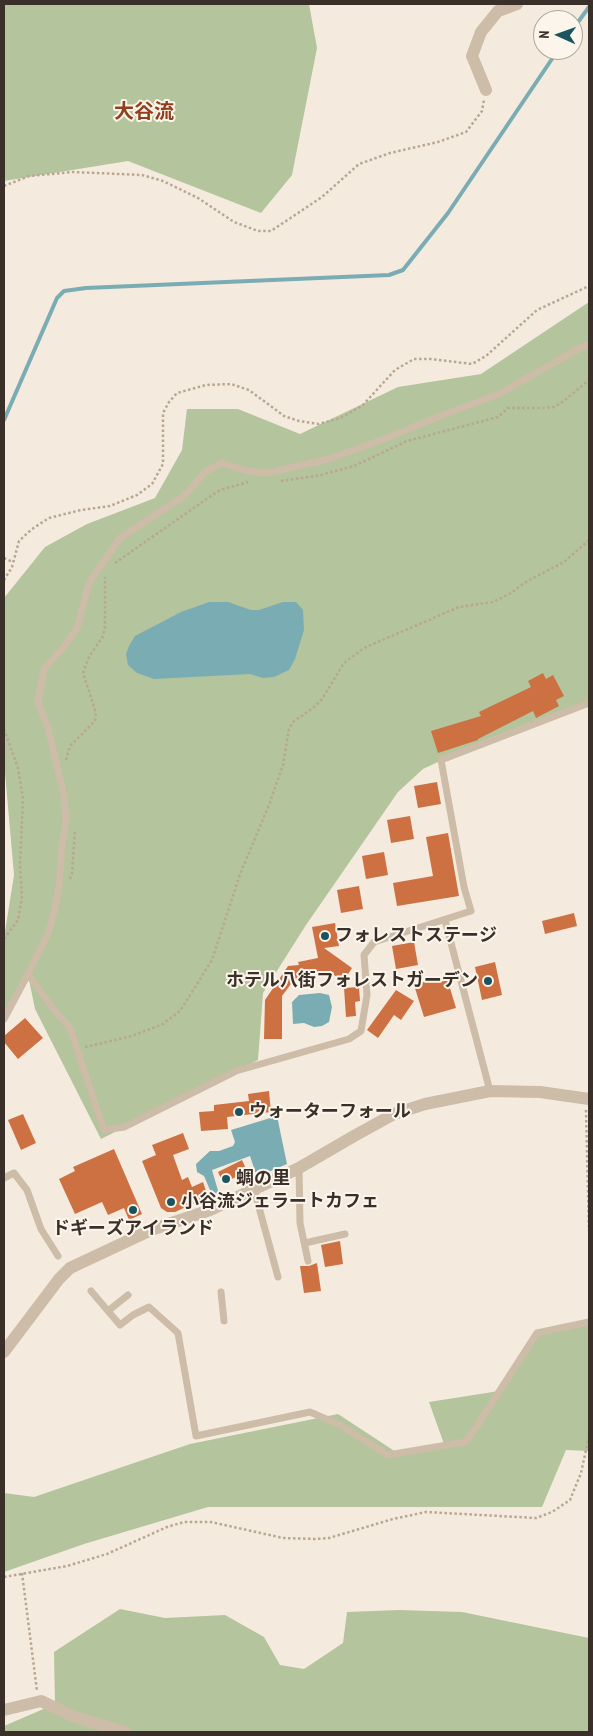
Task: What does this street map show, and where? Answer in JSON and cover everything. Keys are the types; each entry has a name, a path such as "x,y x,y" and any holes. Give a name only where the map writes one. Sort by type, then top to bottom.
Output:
{"street":[{"path":"486,90 472,56 481,32 496,7 517,4"},
{"path":"4,1352 59,1279 70,1268 151,1230 210,1210 300,1168 394,1114 425,1104 490,1091 540,1092 588,1099"},
{"path":"4,1710 41,1701 72,1716 125,1732"}],"lane":[{"path":"4,1019 48,934 55,909 66,820 64,795 48,728 38,702 44,669 77,628 89,583 120,538 184,496 205,472 222,462 247,471 267,473 329,459 384,440 498,394 589,344"},
{"path":"28,974 70,1028 104,1130 124,1127 236,1071 349,1039 361,1031 367,995 364,955 374,942 471,911 464,887 441,760 589,703"},
{"path":"445,920 490,1091"},
{"path":"300,1168 300,1222 308,1261"},
{"path":"4,1178 14,1173 27,1190 41,1229 58,1256"},
{"path":"254,1189 278,1277"},
{"path":"304,1243 345,1234"},
{"path":"91,1291 120,1325 133,1315 149,1307 178,1333 196,1436 310,1412 340,1425 388,1455 465,1442 537,1333 589,1322"},
{"path":"221,1292 224,1321"},
{"path":"108,1311 128,1295"}],"path":[{"path":"4,186 29,176 73,172 142,175 163,181 198,198 234,222 258,231 272,231 322,197 359,164 438,142 466,132 482,111 486,90"},
{"path":"4,580 10,572 19,541 32,529 49,518 81,510 110,506 136,495 152,484 163,464 163,413 177,393 206,385 231,384 249,390 284,416 299,421 319,424 340,418 362,406 395,370 414,360 431,359 472,364 486,356 538,310 589,286"},
{"path":"273,481 321,476 354,466 407,441 498,417 508,408 554,407 589,380"},
{"path":"113,564 220,490 244,482 254,482"},
{"path":"77,1049 132,1036 163,1024 180,1011 212,960 240,874 269,805 283,765 289,729 293,722 322,700 344,663 364,648 459,607 493,602 511,593 524,583 564,562 589,540"},
{"path":"4,558 13,562"},
{"path":"66,762 70,746 95,721 96,713 82,673 105,627 105,573"},
{"path":"4,729 18,768 24,798 20,866 22,897 18,920 4,939"},
{"path":"69,881 72,873 76,828"},
{"path":"588,1099 589,1231"},
{"path":"4,1578 22,1573 67,1566 107,1554 167,1527 184,1522 211,1522 283,1538 316,1539 329,1538 393,1519 426,1512 536,1518 552,1512 570,1500 581,1473 589,1436"},
{"path":"22,1573 36,1688 41,1701"}],"green space":[{"path":"4,4 309,4 317,48 292,175 261,213 128,161 4,181"},
{"path":"589,302 589,703 459,752 423,769 398,792 306,925 263,993 258,1060 101,1139 35,1009 28,975 4,1020 4,938 14,875 4,761 4,598 45,547 87,524 155,498 182,450 187,409 238,409 300,434 398,387 481,374"},
{"path":"589,1321 589,1451 566,1450 542,1507 208,1507 84,1544 4,1572 4,1493 34,1497 190,1444 338,1414 399,1454 444,1444 429,1402 499,1391 537,1333"},
{"path":"120,1609 165,1618 225,1615 264,1637 280,1665 304,1669 343,1643 347,1612 399,1610 462,1612 589,1638 589,1732 4,1732 4,1726 55,1704 54,1652"}],"water":[{"path":"209,602 228,602 251,610 259,610 283,602 296,602 303,610 304,630 295,659 289,670 274,677 263,678 250,674 154,679 137,673 128,665 126,654 135,636 181,612"},
{"path":"320,993 329,995 332,1007 329,1022 322,1026 314,1027 304,1023 293,1024 292,1002 299,995"},
{"path":"277,1116 287,1164 257,1177 250,1156 212,1170 219,1194 213,1197 204,1176 197,1172 196,1164 210,1151 219,1151 233,1146 235,1142 231,1130"}],"building":[{"path":"543,673 546,679 553,675 564,696 556,700 559,706 536,718 533,711 478,740 438,753 431,731 481,716 479,712 531,687 528,681"},
{"path":"437,782 441,804 418,808 414,786"},
{"path":"410,816 414,839 391,843 387,820"},
{"path":"448,833 459,896 397,906 393,883 433,876 426,837"},
{"path":"384,852 388,875 366,879 362,856"},
{"name":"フォレストステージ","path":"359,886 363,909 341,913 337,890"},
{"path":"574,913 577,926 545,934 542,921"},
{"path":"335,923 339,946 324,948 352,968 343,982 333,974 319,977 319,973 298,977 299,979 294,980 282,996 282,1039 264,1039 265,1000 288,966 299,965 298,962 318,958 312,927"},
{"path":"414,942 418,965 396,969 392,946"},
{"path":"495,962 502,995 482,1000 475,967"},
{"path":"446,975 456,1008 424,1017 414,985"},
{"path":"359,987 360,1001 355,1002 356,1016 346,1017 344,988"},
{"path":"396,990 414,1001 401,1020 394,1015 378,1038 367,1030"},
{"path":"25,1018 43,1038 18,1059 4,1042 4,1036"},
{"name":"ウォーターフォール","path":"269,1091 271,1112 227,1117 228,1129 201,1131 199,1112 214,1111 214,1105 249,1101 248,1094"},
{"path":"23,1114 36,1143 21,1150 8,1120"},
{"path":"183,1133 189,1149 173,1155 182,1180 188,1177 192,1187 203,1182 208,1197 175,1212 167,1212 161,1208 142,1161 156,1155 152,1145"},
{"path":"114,1149 142,1214 129,1220 124,1208 108,1215 102,1202 75,1214 59,1179 75,1171 73,1167"},
{"path":"242,1160 250,1178 241,1183 238,1176 223,1183 218,1172"},
{"path":"340,1241 343,1264 325,1267 321,1245"},
{"path":"317,1263 321,1291 304,1293 300,1266 309,1266"}],"waterway":[{"path":"583,15 589,7"},
{"path":"4,420 57,298 64,291 86,288 389,275 403,270 448,213 551,60"}],"place":[{"name":"フォレストステージ","path":"325,936"},
{"name":"ホテル八街フォレストガーデン","path":"488,981"},
{"name":"ウォーターフォール","path":"239,1112"},
{"name":"蜩の里","path":"226,1179"},
{"name":"小谷流ジェラートカフェ","path":"171,1202"},
{"name":"ドギーズアイランド","path":"133,1210"}],"district":[{"name":"大谷流","path":"144,112"}]}
